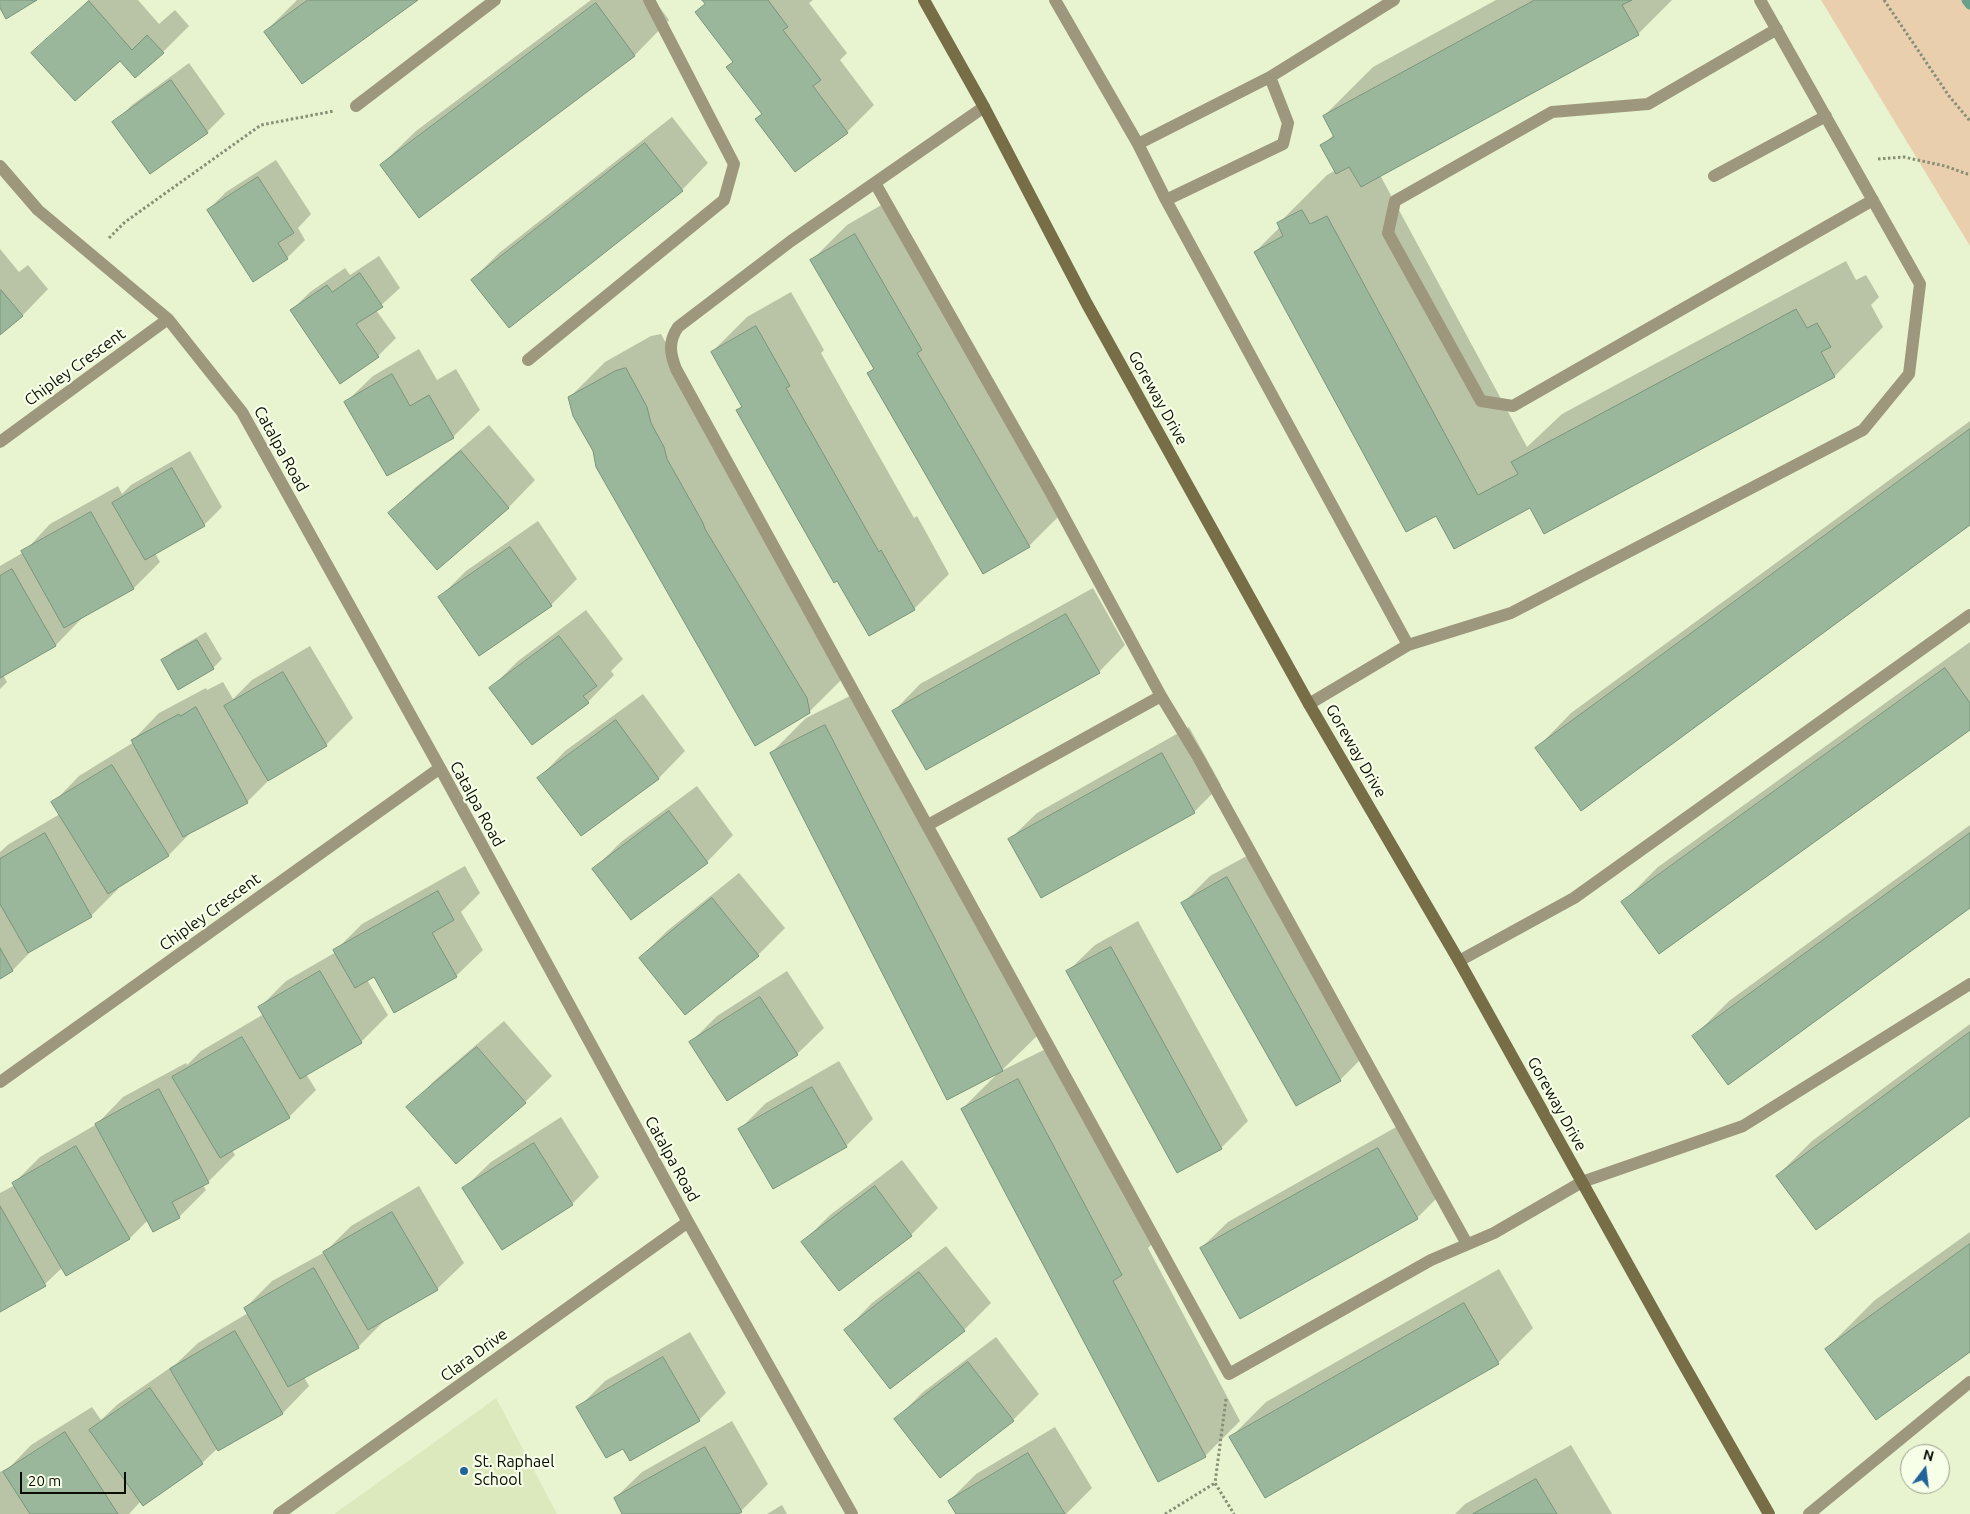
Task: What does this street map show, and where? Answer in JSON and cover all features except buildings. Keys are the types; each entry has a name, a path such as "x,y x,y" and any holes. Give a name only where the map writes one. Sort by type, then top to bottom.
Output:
{"main road":[{"name":"Goreway Drive","path":"924,0 984,107 1087,304 1309,704 1459,960 1769,1514"}],"street":[{"path":"356,106 495,0"},
{"path":"528,360 724,200 734,164 649,0"},
{"path":"1056,0 1138,144 1166,200 1408,645"},
{"path":"1138,144 1270,77 1394,0"},
{"path":"1309,704 1408,645 1511,613 1862,430 1909,374 1920,284 1760,0"},
{"path":"1777,30 1648,104 1552,112 1395,201 1388,233 1476,393 1481,401 1514,406 1873,200"},
{"path":"1166,200 1283,144 1288,122 1270,77"},
{"path":"984,107 791,241 698,311 678,327 670,344 671,357 1229,1374 1431,1260 1494,1232 1582,1182 1743,1126 1970,984"},
{"path":"1714,176 1826,116"},
{"name":"Catalpa Road","path":"0,166 38,210 168,319 242,412 440,768 688,1222 852,1514"},
{"path":"876,183 1051,493 1161,696 1198,757 1467,1244"},
{"name":"Chipley Crescent","path":"0,442 168,319"},
{"path":"1459,960 1574,898 1970,615"},
{"path":"928,825 1161,696"},
{"name":"Chipley Crescent","path":"0,1082 440,768"},
{"name":"Clara Drive","path":"279,1514 688,1222"},
{"path":"1809,1514 1970,1382"}],"path":[{"path":"1884,0 1949,96 1970,121"},
{"path":"93,256 125,222 261,125 296,120 356,106"},
{"path":"1851,161 1904,157 1945,166 1970,175"},
{"path":"1229,1374 1215,1483 1234,1514"},
{"path":"1165,1514 1215,1483"}],"shaded area":[{"path":"1821,0 1970,0 1970,246"},
{"name":"St. Raphael School","path":"496,1398 557,1514 334,1514 453,1429"}],"waterway":[{"path":"1967,0 1970,4"}],"place":[{"name":"St. Raphael School","path":"464,1471"}]}
